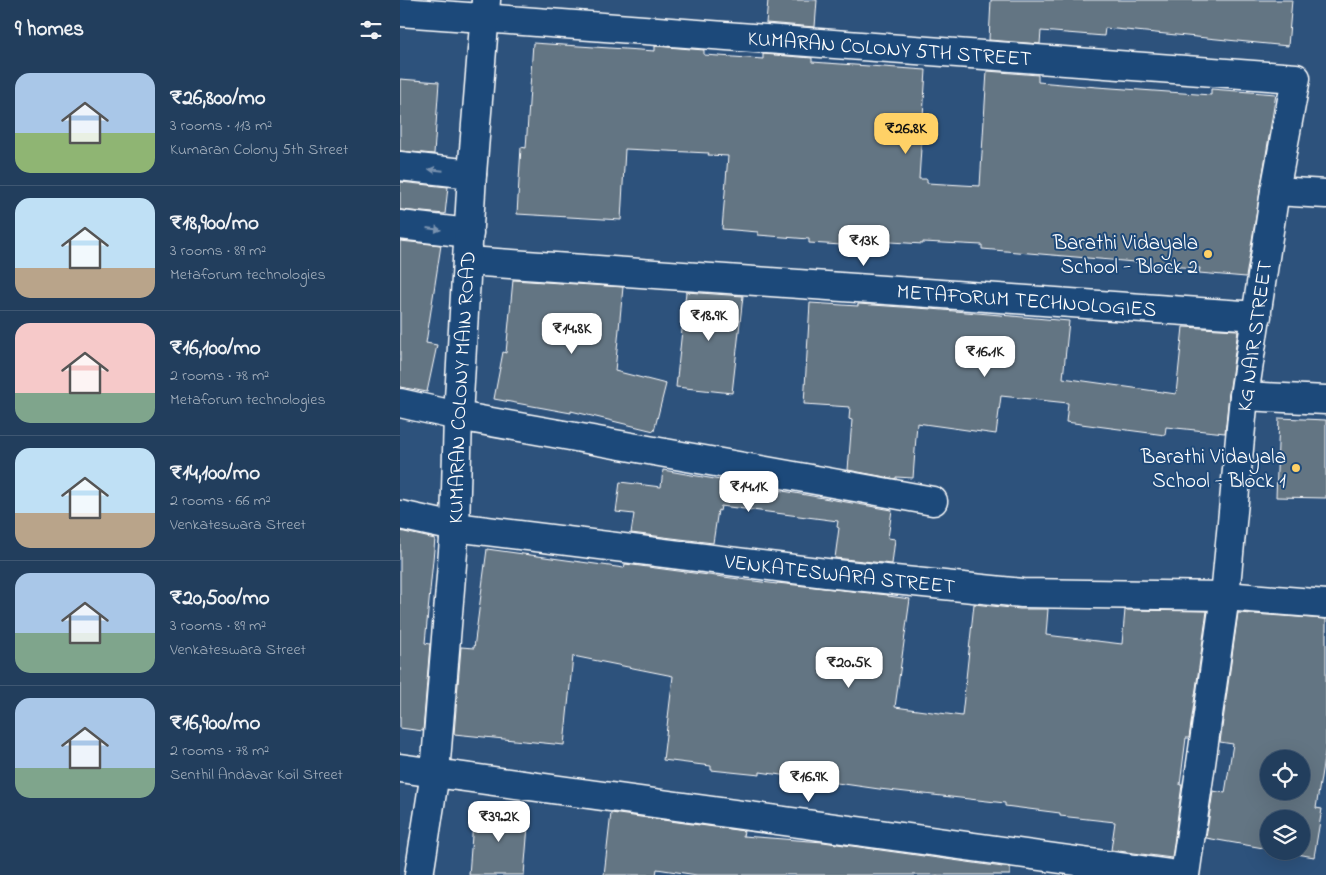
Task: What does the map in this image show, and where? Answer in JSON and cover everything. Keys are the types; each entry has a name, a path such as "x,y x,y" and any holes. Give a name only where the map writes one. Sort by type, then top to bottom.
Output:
{"street":[{"name":"KUMARAN COLONY 5TH STREET","path":"400,12 485,10 1296,78"},
{"name":"KUMARAN COLONY MAIN ROAD","path":"419,875 435,772 455,527 458,416 472,174 485,10"},
{"name":"KG NAIR STREET","path":"1185,875 1225,596 1244,396 1274,191 1296,78"},
{"path":"400,166 472,174"},
{"path":"1274,191 1326,194"},
{"path":"400,225 469,233"},
{"name":"METAFORUM TECHNOLOGIES","path":"468,261 1257,316"},
{"path":"1244,396 1326,400"},
{"path":"400,402 458,416 933,501"},
{"name":"VENKATESWARA STREET","path":"400,516 455,527 826,573 1022,593 1225,596 1326,604"},
{"path":"400,768 1178,875"}],"building":[{"path":"768,0 817,0 815,27 766,23"},
{"path":"991,0 1292,0 1288,46 1105,28 1104,36 1041,31 1040,44 989,40"},
{"path":"533,43 655,51 655,46 704,50 704,55 763,59 763,54 812,58 812,62 926,70 919,179 927,179 927,183 980,186 987,71 1038,75 1038,82 1097,87 1211,95 1211,89 1276,94 1246,277 1199,273 1200,268 1146,265 1146,263 982,249 982,245 858,240 858,246 809,243 809,239 758,235 758,232 722,229 728,156 708,155 709,153 625,149 621,220 517,214 521,147 526,148"},
{"path":"400,79 439,82 434,154 400,151"},
{"path":"400,182 448,187 445,214 400,210"},
{"path":"400,241 441,245 426,343 437,345 427,392 400,387"},
{"path":"513,280 623,287 615,371 666,384 654,431 571,411 571,413 494,399 503,352 506,353"},
{"path":"686,292 743,296 732,393 676,387"},
{"path":"810,303 931,309 1069,321 1063,378 1176,394 1183,327 1238,330 1225,433 1166,427 1165,435 1066,422 1068,403 1001,396 996,434 917,423 913,478 896,477 896,479 848,470 852,420 849,419 850,407 804,404"},
{"path":"1279,418 1326,420 1326,498 1276,497"},
{"path":"663,470 892,510 888,538 895,539 892,564 835,558 839,528 837,527 838,521 721,506 720,511 718,510 713,543 631,533 634,514 616,512 620,482 661,487"},
{"path":"400,531 435,539 425,643 430,644 423,731 400,728"},
{"path":"487,549 624,568 625,564 910,599 895,707 962,716 974,604 1020,609 1048,609 1046,635 1122,644 1125,610 1207,611 1189,738 1186,738 1172,858 1111,850 1115,822 1060,816 1060,813 1005,806 1005,803 879,789 760,772 760,775 711,770 711,766 663,760 673,676 573,656 564,745 454,734 461,647 474,648"},
{"path":"1238,613 1326,619 1326,746 1316,808 1322,809 1314,857 1310,856 1310,810 1260,810 1260,847 1206,838 1213,791 1225,793 1233,744 1220,742"},
{"path":"474,809 529,813 524,875 469,875"},
{"path":"611,813 744,831 743,836 823,842 1010,868 1010,875 697,875 657,869 656,875 604,875"}],"place":[{"name":"Barathi Vidayala School - Block 2","path":"1208,254"},
{"name":"Barathi Vidayala School - Block 1","path":"1296,468"}]}
